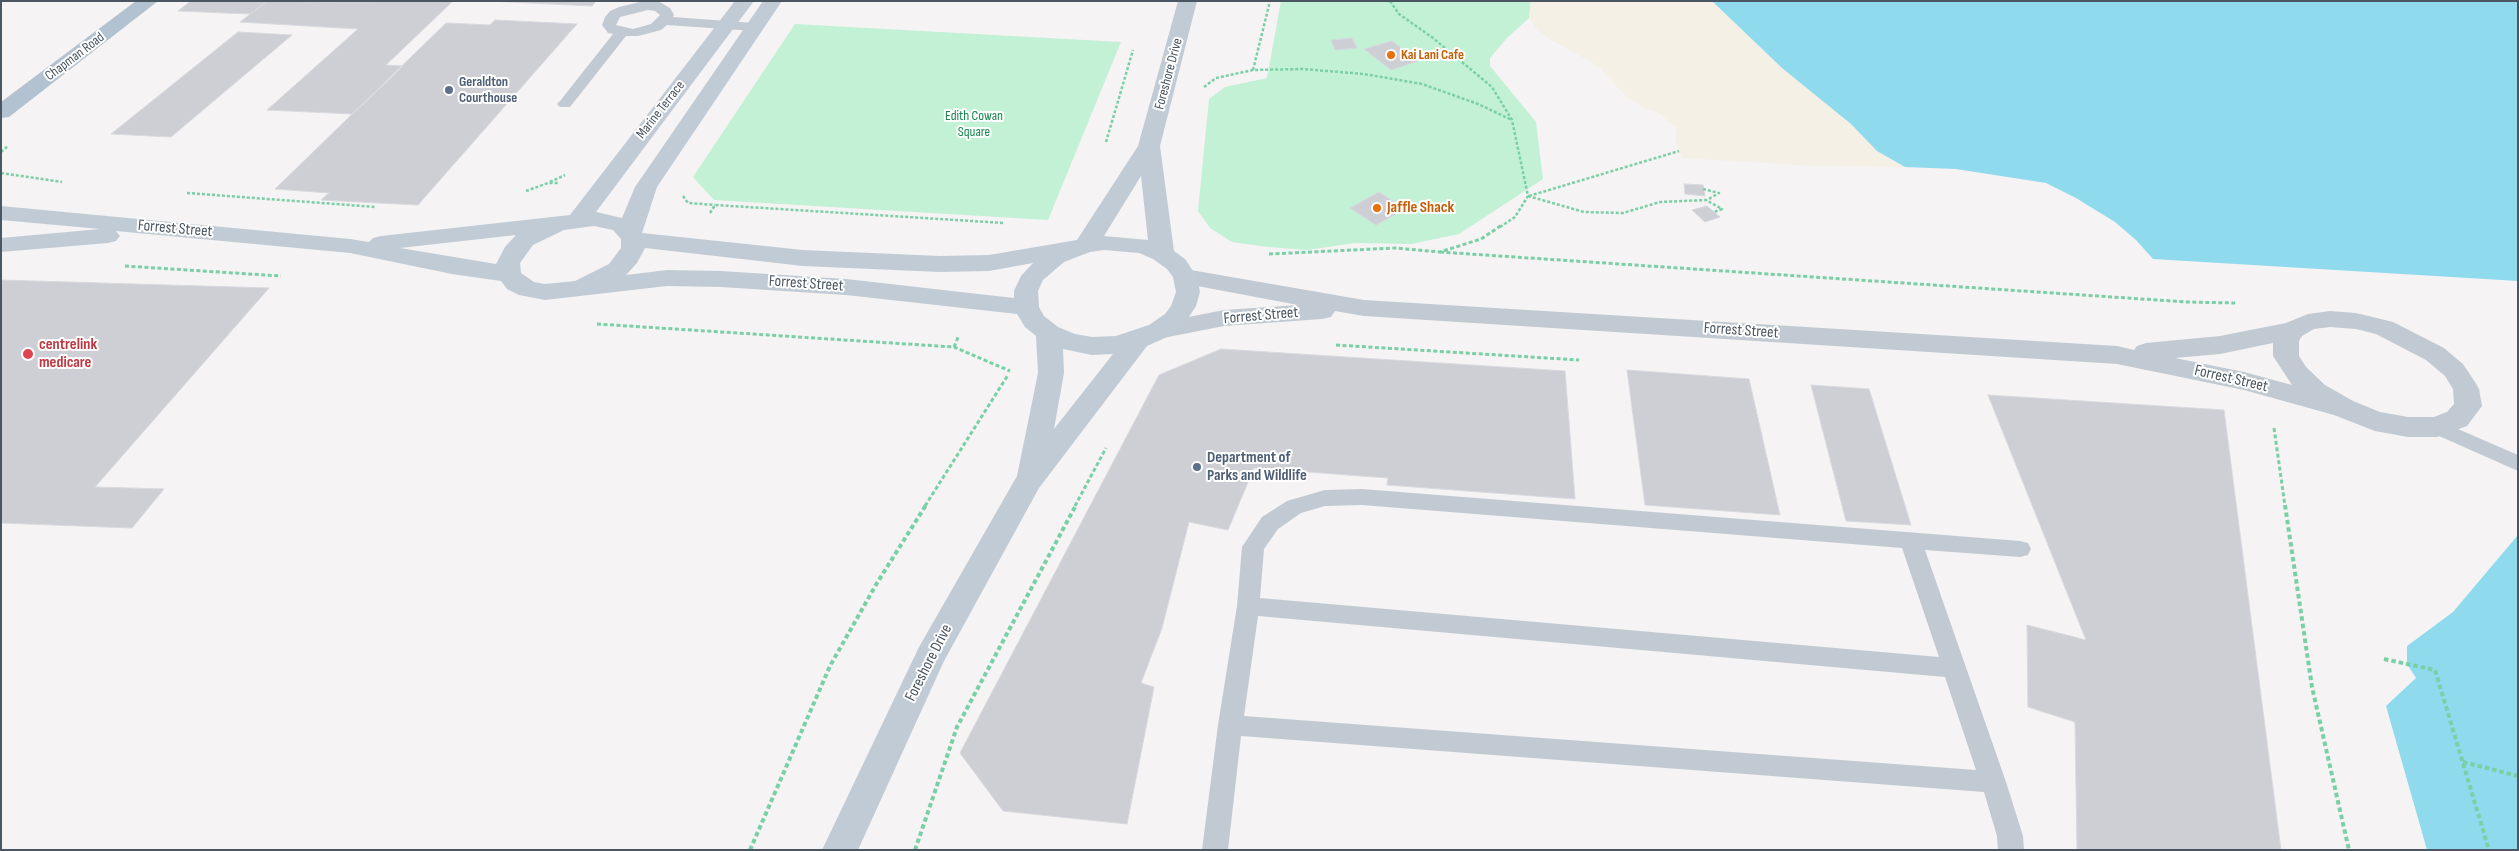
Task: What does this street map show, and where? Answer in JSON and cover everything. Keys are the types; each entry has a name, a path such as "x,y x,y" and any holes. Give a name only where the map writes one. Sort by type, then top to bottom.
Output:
{"main road":[{"name":"Chapman Road","path":"1,112 149,1"}],"street":[{"name":"Marine Terrace","path":"568,221 745,1"},
{"name":"Marine Terrace","path":"584,286 618,269 628,258 633,248 631,235 646,187 772,1"},
{"name":"Foreshore Drive","path":"1078,248 1150,146 1188,1"},
{"name":"Foreshore Drive","path":"1150,146 1162,254"},
{"name":"Forrest Street","path":"1,214 350,246 452,266 509,274"},
{"name":"Forrest Street","path":"350,246 568,221 609,220 621,225 631,235 803,258 940,264 989,263 1078,248"},
{"path":"568,221 540,231 519,246 508,263 509,274 516,283 528,289 545,292 564,291 584,286"},
{"path":"1,245 179,230"},
{"path":"1122,243 1143,246 1162,254 1176,264 1185,277 1188,292 1183,306 1174,320 1148,335 1116,344 1092,346 1069,342 1049,333 1034,321 1026,307 1026,291 1033,276 1042,266 1078,248 1122,243"},
{"name":"Forrest Street","path":"1185,277 1364,308 2118,355 2244,381 2343,408 2376,421 2408,427 2437,427 2458,419 2468,406 2466,389 2454,370 2435,354 2384,328 2356,322 2323,320 2308,322 2293,330 2220,345 2118,355"},
{"name":"Forrest Street","path":"584,286 667,278 721,279 846,287 1026,307"},
{"name":"Forrest Street","path":"1148,335 1224,318 1364,308"},
{"name":"Forrest Street","path":"2293,330 2286,341 2286,356 2296,373 2316,392 2343,408"},
{"name":"Foreshore Drive","path":"1029,481 1051,373 1049,333"},
{"name":"Foreshore Drive","path":"840,850 930,656 1029,481 1148,335"}],"lane":[{"path":"664,21 667,15 664,10 649,3 624,10 610,20 609,26 613,30 622,33 645,31 664,21 754,27"},
{"path":"565,104 622,33"},
{"path":"2437,427 2518,464"},
{"path":"1215,850 1230,725 1248,606 1253,547 1270,523 1294,507 1325,498 1362,497 2020,550"},
{"path":"1911,542 1993,782 2010,836 2011,850"},
{"path":"1248,606 1955,668"},
{"path":"1230,725 1993,782"}],"path":[{"path":"1253,70 1270,1"},
{"path":"1390,1 1399,14 1433,38 1492,87 1512,120 1528,196"},
{"path":"1105,143 1134,48"},
{"path":"1199,93 1216,78 1253,70 1329,71 1364,74 1422,84 1478,104 1512,120"},
{"path":"1440,252 1480,239 1515,217 1528,196 1679,152"},
{"path":"1,173 69,182"},
{"path":"1703,189 1718,193 1706,200"},
{"path":"186,193 382,208"},
{"path":"680,193 688,203 1003,222"},
{"path":"1528,196 1584,212 1623,213 1660,202 1706,200 1722,209 1714,212"},
{"path":"706,219 715,205"},
{"path":"1260,254 1306,254 1348,248 1394,248 2167,301 2242,303"},
{"path":"587,323 954,347 1011,371 1018,371"},
{"path":"1334,345 1581,360"},
{"path":"750,850 830,666 877,583 1011,371"},
{"path":"2274,427 2312,687 2349,850"},
{"path":"915,850 957,727 1107,447"},
{"path":"2384,659 2435,670 2489,850"},
{"path":"2463,762 2518,776"}],"green space":[{"path":"1281,1 1531,1 1529,18 1507,38 1490,58 1490,66 1536,122 1543,179 1459,234 1411,244 1355,243 1307,250 1268,247 1232,242 1210,228 1198,211 1209,99 1225,87 1267,78"},
{"name":"Edith Cowan Square","path":"795,24 1121,42 1048,220 714,200 693,177"}],"sand":[{"path":"1531,1 1712,1 1782,68 1851,124 1877,151 1905,167 1815,166 1682,158 1675,140 1677,128 1659,113 1643,108 1625,95 1598,66 1551,40 1538,30 1529,18"}],"water":[{"path":"1712,1 2518,1 2518,281 2153,259 2136,240 2115,222 2076,198 2046,183 1956,169 1905,167 1877,151 1851,124 1782,68"},
{"path":"2518,535 2518,850 2427,850 2386,706 2416,678 2407,664 2407,646 2453,612"}],"building":[{"path":"191,1 267,1 250,14 178,11"},
{"path":"267,1 453,1 386,65 403,66 353,114 267,110 358,29 240,22"},
{"path":"489,1 596,1 592,6"},
{"name":"Geraldton Courthouse","path":"495,20 577,24 418,205 321,200 329,193 275,189 446,23 490,25"},
{"path":"238,32 292,35 171,137 111,134"},
{"path":"1352,38 1357,48 1335,50 1331,40"},
{"name":"Kai Lani Cafe","path":"1392,41 1418,61 1391,70 1364,49"},
{"path":"1684,184 1703,185 1705,196 1685,194"},
{"name":"Jaffle Shack","path":"1379,192 1405,209 1376,225 1350,208"},
{"path":"1707,206 1720,217 1705,222 1692,210"},
{"path":"1,280 269,288 95,487 164,489 132,528 1,523"},
{"path":"1221,349 1565,371 1575,499 1387,485 1388,478 1254,468 1228,530 1189,522 1162,628 1141,683 1154,687 1127,824 1003,811 960,753 1159,375"},
{"path":"1627,370 1749,379 1780,515 1645,505"},
{"path":"1811,385 1869,389 1911,525 1846,521"},
{"path":"1988,395 2224,410 2281,850 2077,850 2075,722 2028,707 2027,625 2086,640"}],"place":[{"name":"Kai Lani Cafe","path":"1391,55"},
{"name":"Geraldton Courthouse","path":"449,90"},
{"name":"Jaffle Shack","path":"1377,208"},
{"name":"centrelink medicare","path":"28,354"},
{"name":"Department of Parks and Wildlife","path":"1197,467"}]}
